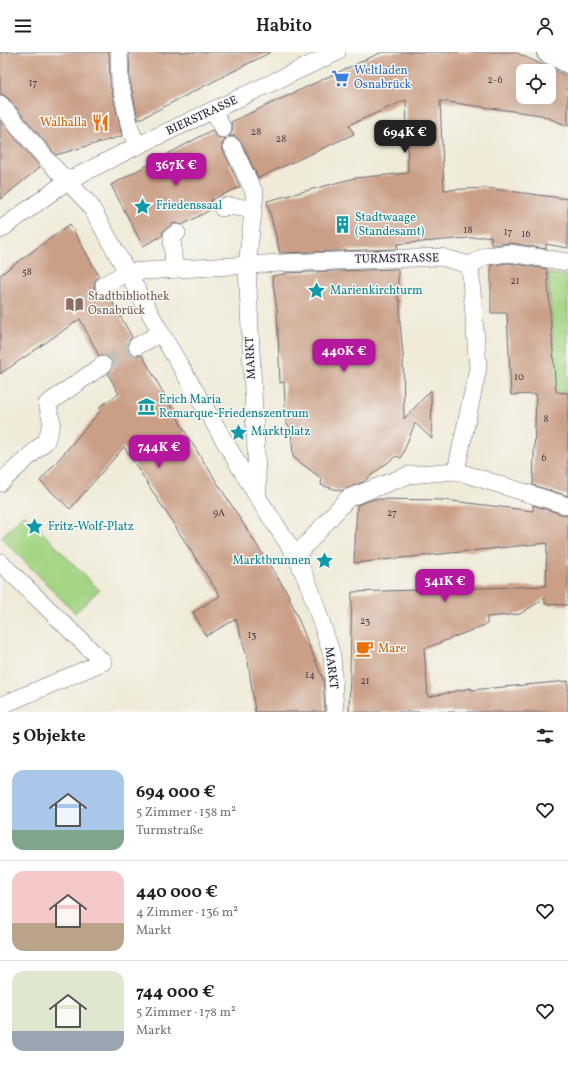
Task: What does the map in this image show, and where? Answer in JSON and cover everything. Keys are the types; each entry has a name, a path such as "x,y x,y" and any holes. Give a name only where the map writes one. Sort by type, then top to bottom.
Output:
{"street":[{"path":"119,52 120,82 130,128 137,146"},
{"name":"BIERSTRASSE","path":"0,230 67,181 137,146 337,52"},
{"path":"548,52 568,62"},
{"name":"MARKT","path":"0,104 48,161 90,205 161,333 258,498 296,556 310,588 332,655 335,712"},
{"path":"213,110 223,129"},
{"name":"MARKT","path":"232,146 255,194 247,266 258,498"},
{"path":"222,208 226,206 253,209"},
{"path":"174,270 172,236 177,233"},
{"path":"456,471 478,368 470,265 486,256 509,253 568,262"},
{"name":"TURMSTRASSE","path":"247,266 281,263 441,257 470,265"},
{"path":"104,285 126,272 247,266"},
{"path":"137,346 161,333"},
{"path":"0,483 46,442 52,423 47,404 103,365"},
{"path":"296,556 348,498 409,475 456,471 568,506"},
{"path":"0,562 103,662 0,706"}],"green space":[{"path":"548,273 568,276 568,393 556,392"},
{"path":"24,514 99,590 75,613 1,537"}],"building":[{"path":"0,52 109,52 110,84 122,136 56,155 8,98 0,94"},
{"path":"129,52 271,52 138,120 130,81"},
{"path":"382,52 515,52 540,64 516,64 516,104 556,104 556,71 568,77 568,126 541,115 440,101 444,190 487,188 568,199 568,248 546,244 546,249 511,243 491,245 491,236 397,244 398,249 280,253 267,201 355,178 408,173 406,100 349,125 354,134 258,178 241,141 233,136 229,137 233,130 231,122"},
{"path":"0,120 40,167 0,200"},
{"path":"212,130 218,138 226,138 222,145 223,150 240,187 211,200 212,209 182,225 177,223 172,224 163,231 162,236 143,246 111,185"},
{"path":"70,224 99,276 95,280 95,290 99,294 108,294 132,337 127,345 128,351 132,355 142,355 190,440 288,594 323,679 325,712 255,712 248,661 236,619 206,636 193,612 220,596 124,447 70,509 40,481 101,410 99,407 119,394 108,374 113,365 111,360 107,356 99,356 80,319 0,374 0,275"},
{"path":"509,263 547,269 556,392 568,393 568,496 533,485 536,394 511,395 507,313 491,313 491,265"},
{"path":"398,269 398,300 400,300 400,324 403,353 404,419 431,390 432,439 415,423 401,458 396,456 363,482 341,491 321,485 322,479 293,457 291,428 286,424 284,382 280,383 277,310 272,276 285,273"},
{"path":"375,499 444,500 533,511 533,505 568,516 568,605 545,604 545,598 520,614 487,617 487,624 424,649 428,697 471,688 471,690 568,681 568,712 349,712 352,592 546,586 547,543 354,563 357,505"}],"tunnel":[{"path":"103,365 137,346"}],"place":[{"name":"Weltladen Osnabrück","path":"341,78"},
{"name":"Walhalla","path":"100,123"},
{"name":"Friedenssaal","path":"143,206"},
{"name":"Stadtwaage (Standesamt)","path":"342,225"},
{"name":"Marienkirchturm","path":"317,291"},
{"name":"Stadtbibliothek Osnabrück","path":"75,304"},
{"name":"Erich Maria Remarque-Friedenszentrum","path":"146,407"},
{"name":"Marktplatz","path":"238,432"},
{"name":"Fritz-Wolf-Platz","path":"35,527"},
{"name":"Marktbrunnen","path":"324,561"},
{"name":"Mare","path":"365,649"}]}
